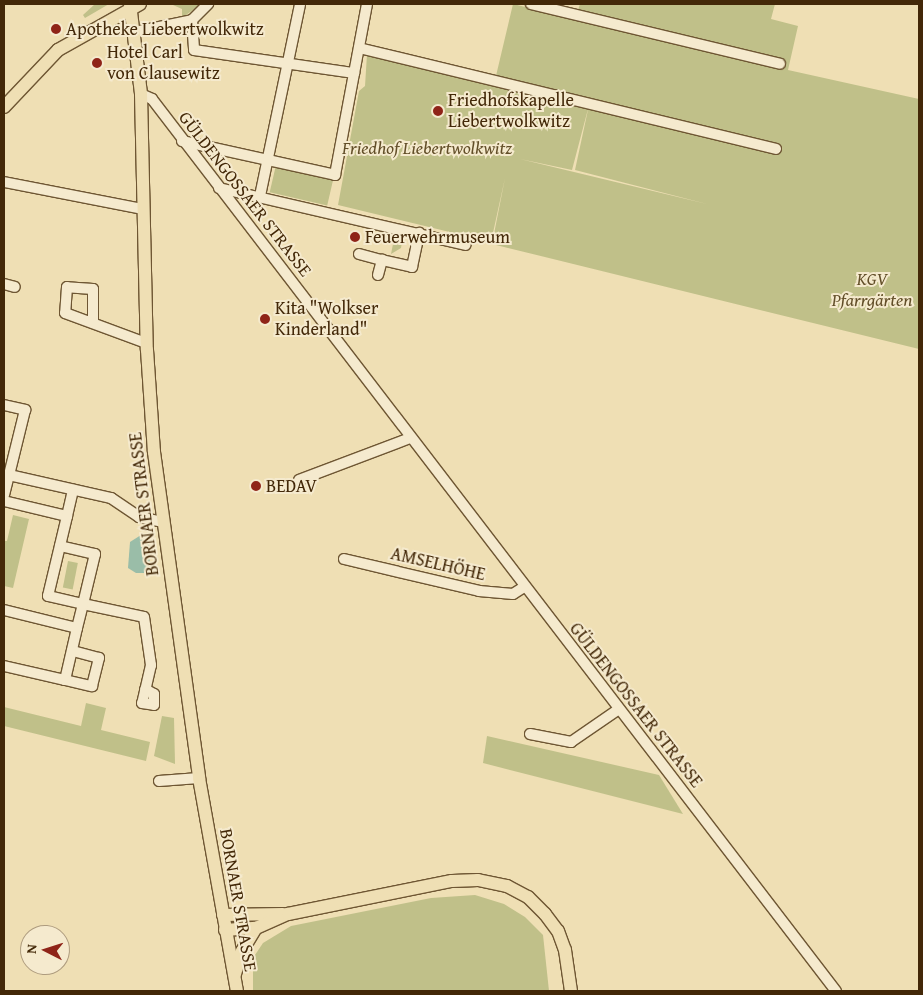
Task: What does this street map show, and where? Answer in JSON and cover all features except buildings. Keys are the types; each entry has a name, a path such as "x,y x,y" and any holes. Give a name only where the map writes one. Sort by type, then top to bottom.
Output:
{"main road":[{"name":"BORNAER STRASSE","path":"133,5 141,94 146,343 154,452 199,778 237,991"},
{"path":"4,106 58,50 133,5"},
{"path":"223,915 288,914 452,881 478,880 507,886 528,897 558,931 567,958 571,991"},
{"path":"226,930 256,928 288,914"},
{"path":"234,976 242,951 256,928"}],"street":[{"path":"140,31 192,20 208,4"},
{"path":"260,196 300,4"},
{"path":"182,141 335,175 367,4"},
{"path":"535,5 780,64"},
{"path":"192,20 194,50 354,73"},
{"path":"358,48 776,149"},
{"name":"GÜLDENGOSSAER STRASSE","path":"141,94 152,99 182,141 836,991"},
{"path":"4,182 143,209"},
{"path":"219,188 465,245"},
{"path":"359,254 412,267 419,233"},
{"path":"378,275 382,260"},
{"path":"4,284 15,287"},
{"path":"93,323 146,343"},
{"path":"4,404 25,410 4,496"},
{"path":"299,480 410,438"},
{"path":"9,475 111,498 139,517 163,522"},
{"path":"73,490 48,596 144,618 150,665 145,689"},
{"path":"4,501 67,516"},
{"path":"60,546 95,554 65,680"},
{"name":"AMSELHÖHE","path":"344,559 479,591 513,594 524,587"},
{"path":"4,610 77,628"},
{"path":"4,666 92,686 99,658 72,651"},
{"path":"530,734 571,742 619,709"},
{"path":"159,782 199,778"}],"green space":[{"path":"95,4 109,4 85,18 83,15"},
{"path":"201,4 182,18 182,9 173,5"},
{"path":"513,4 575,19 580,4 775,4 771,19 798,26 788,70 919,99 919,349 492,244 505,178 491,242 338,205 359,91 365,86 367,54 588,109 572,170 520,159 707,204 575,170 589,105 495,80"},
{"path":"276,165 333,178 327,206 270,192"},
{"path":"382,231 403,236 401,248 391,254 394,239 381,236"},
{"path":"13,515 29,519 13,588 4,586 4,541 7,541"},
{"path":"68,561 78,563 73,589 63,588"},
{"path":"86,703 106,708 101,730 150,742 146,761 4,726 4,707 81,726"},
{"path":"162,716 174,718 175,764 154,756"},
{"path":"487,736 659,775 683,814 483,763"},
{"path":"475,895 504,904 525,917 543,935 549,991 253,991 253,958 263,943 291,926 431,898"}],"shaded area":[{"path":"141,535 149,539 150,573 136,573 128,568 130,542"}],"place":[{"name":"Apotheke Liebertwolkwitz","path":"56,29"},
{"name":"Hotel Carl von Clausewitz","path":"97,63"},
{"name":"Friedhofskapelle Liebertwolkwitz","path":"438,111"},
{"name":"Feuerwehrmuseum","path":"355,237"},
{"name":"Kita \"Wolkser Kinderland\"","path":"265,319"},
{"name":"BEDAV","path":"256,486"}],"park label":[{"name":"Friedhof Liebertwolkwitz","path":"427,148"},
{"name":"KGV Pfarrgärten","path":"872,290"}]}
